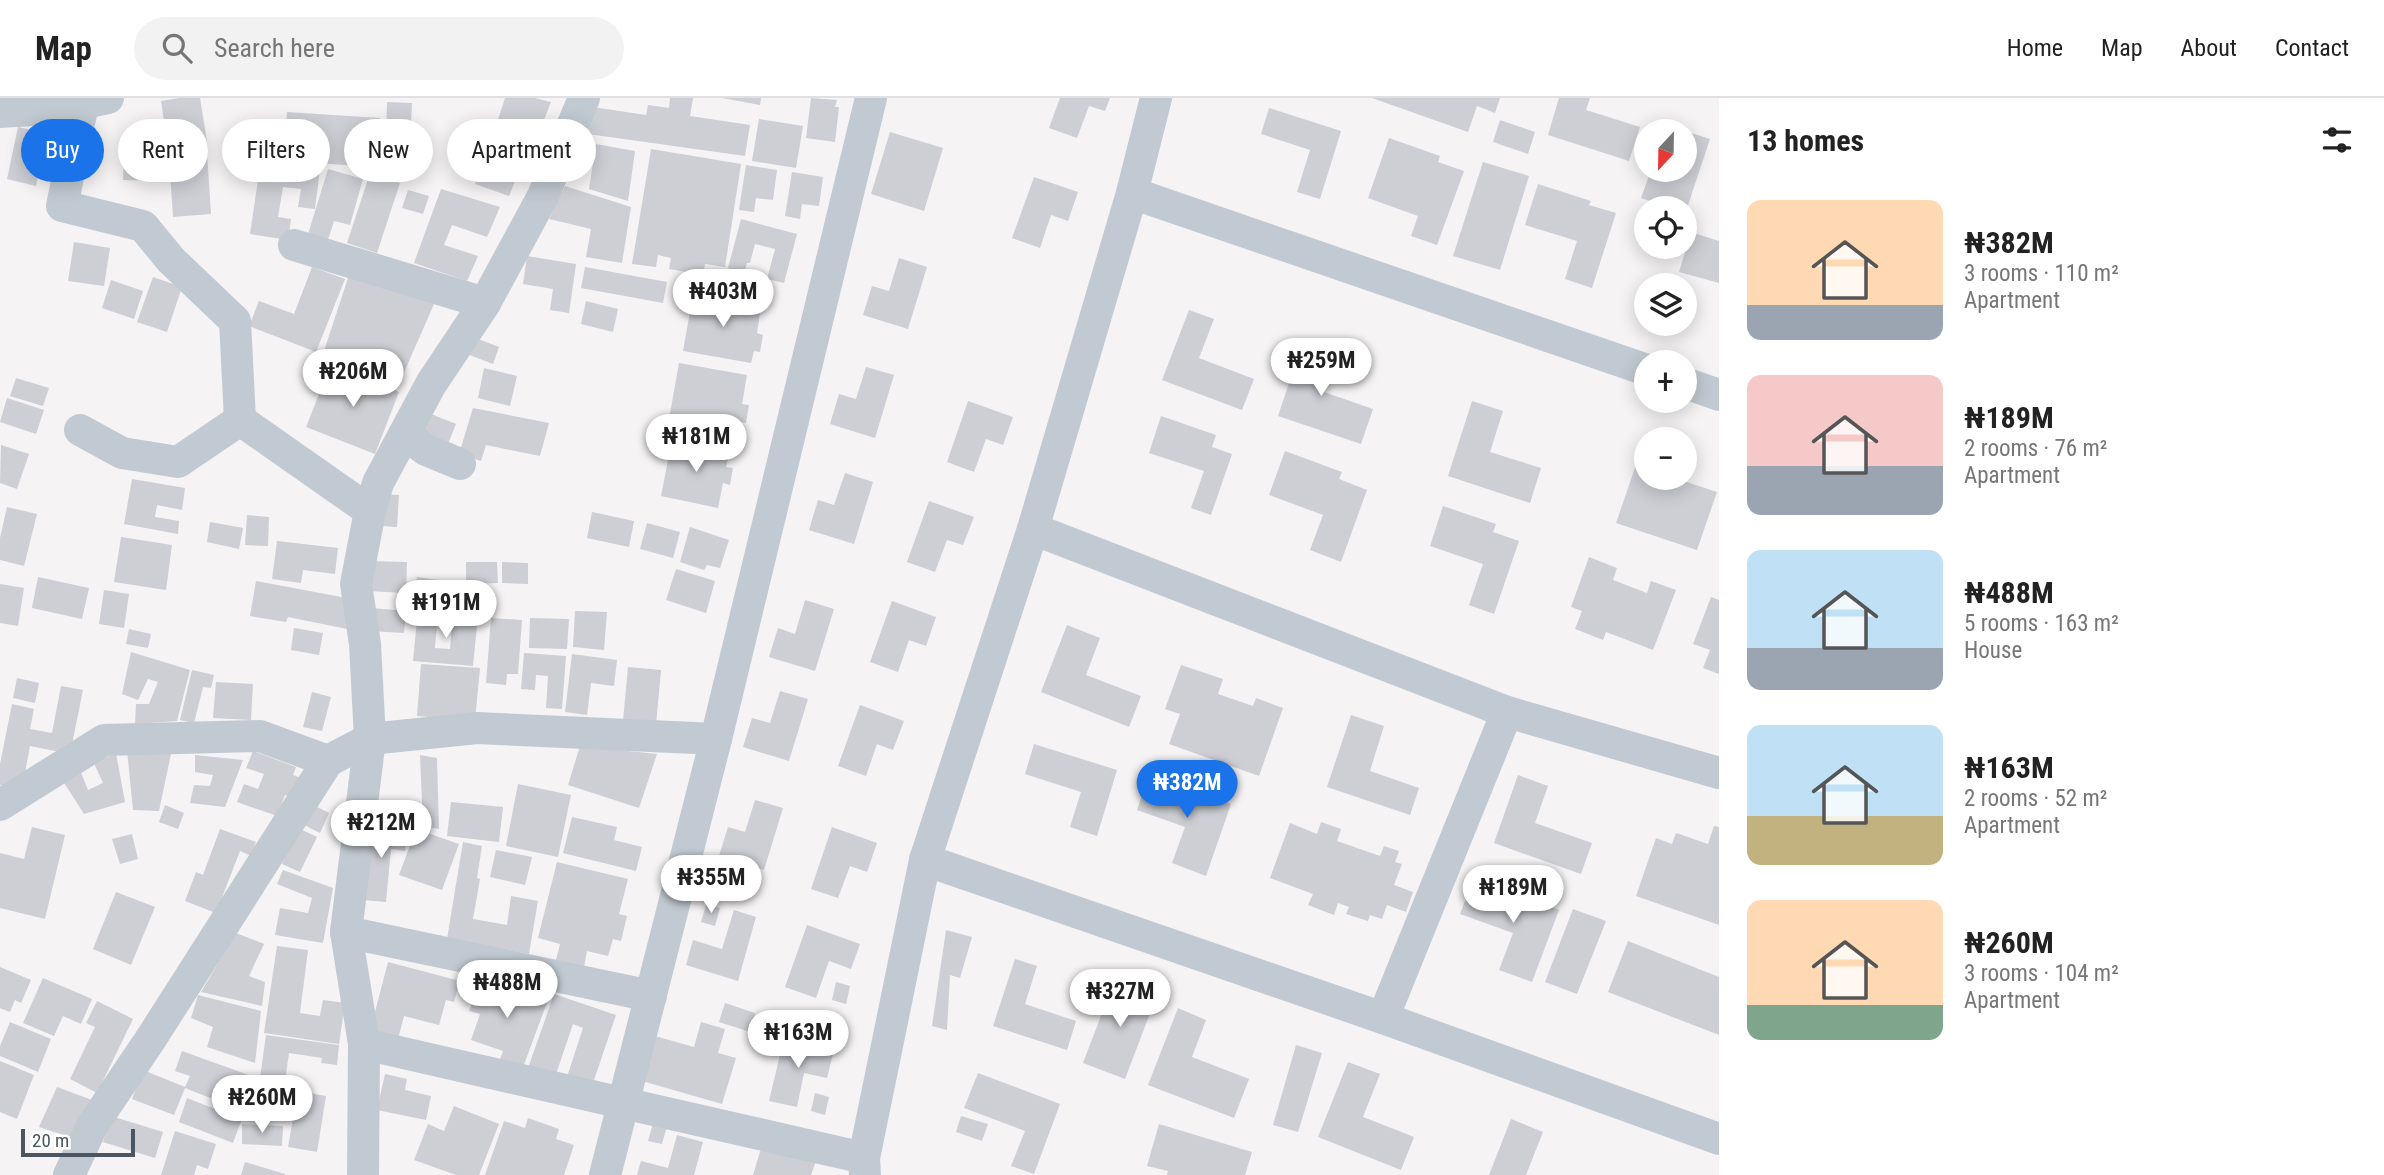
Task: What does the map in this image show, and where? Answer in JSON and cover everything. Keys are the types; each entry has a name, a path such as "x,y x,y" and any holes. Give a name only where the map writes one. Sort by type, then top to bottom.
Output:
{"street":[{"path":"363,1175 364,1044 346,932 370,739 365,644 356,584 370,511 378,483 431,384 485,303 543,196 584,98"},
{"path":"605,1175 716,739 871,98"},
{"path":"364,1044 623,1102 864,1166 925,860 1032,529 1132,193 1156,98"},
{"path":"0,112 34,105 95,101 62,206 143,226 171,260 235,321 240,420"},
{"path":"1132,193 1634,366"},
{"path":"294,245 485,303"},
{"path":"1697,387 1719,394"},
{"path":"80,430 122,453 177,461 240,420"},
{"path":"240,420 370,511"},
{"path":"405,434 426,450 460,464"},
{"path":"1032,529 1507,712 1719,773"},
{"path":"1383,1018 1507,712"},
{"path":"69,1175 92,1126 328,761 370,739 477,728 716,739"},
{"path":"0,805 104,740 260,736 328,761"},
{"path":"925,860 1383,1018 1719,1139"},
{"path":"346,932 651,996"}],"building":[{"path":"200,98 203,119 164,119 161,101"},
{"path":"505,98 535,98 551,102 544,119 498,119"},
{"path":"670,98 693,98 690,116 750,125 745,156 596,135 596,119 591,119 593,107 646,115 648,105 669,108"},
{"path":"722,98 761,98 760,105"},
{"path":"811,98 837,100 835,107 839,107 835,142 806,138"},
{"path":"1060,98 1110,98 1105,111 1089,106 1077,138 1049,128"},
{"path":"1372,98 1500,98 1495,113 1477,106 1468,132"},
{"path":"1559,98 1590,98 1586,110 1634,125 1634,146 1629,161 1548,135"},
{"path":"387,102 412,103 411,119 386,119"},
{"path":"1269,108 1341,131 1320,199 1297,192 1310,150 1261,134"},
{"path":"287,112 380,118 344,119 344,165 330,164 330,119 287,119"},
{"path":"759,119 803,126 796,168 752,161"},
{"path":"1500,120 1535,132 1528,154 1493,142"},
{"path":"18,127 21,128 21,182 37,182 36,186 7,179"},
{"path":"890,132 943,148 924,211 871,194"},
{"path":"1698,135 1710,139 1698,175"},
{"path":"1389,138 1440,156 1438,162 1464,171 1437,245 1411,236 1418,216 1368,198"},
{"path":"596,144 635,151 628,201 589,189 590,182 596,182"},
{"path":"651,149 741,164 725,267 705,264 703,275 669,269 671,258 658,255 656,267 632,264"},
{"path":"1483,162 1529,176 1500,270 1453,256"},
{"path":"746,165 777,170 773,200 756,198 754,212 739,210"},
{"path":"208,168 211,214 173,217 171,182 208,182"},
{"path":"330,170 344,174 344,182 362,182 350,225 334,221 328,240 308,234 324,182 330,182"},
{"path":"792,172 823,177 819,206 802,204 800,219 785,216"},
{"path":"1034,177 1078,192 1068,221 1051,215 1040,248 1012,238"},
{"path":"258,182 318,182 315,209 298,207 301,189 283,187 278,217 291,219 288,240 250,234"},
{"path":"367,182 400,183 377,253 347,243"},
{"path":"476,182 515,182 509,196"},
{"path":"1647,182 1696,182 1691,196 1642,196"},
{"path":"1538,184 1591,201 1589,205 1616,213 1592,288 1565,279 1577,241 1525,225"},
{"path":"565,186 631,207 622,263 586,257 591,229 549,219"},
{"path":"441,189 500,207 487,237 452,225 444,245 478,256 467,281 414,263"},
{"path":"408,190 429,196 423,214 402,208"},
{"path":"741,219 797,234 784,283 767,279 775,249 755,244 744,273 728,268"},
{"path":"1697,234 1719,241 1719,283 1697,277 1697,273 1679,272 1683,259 1697,259"},
{"path":"74,242 110,248 104,286 68,281"},
{"path":"527,256 576,264 569,313 550,310 553,289 523,284"},
{"path":"899,258 927,267 908,329 863,315 872,286 889,291"},
{"path":"312,267 345,279 316,352 249,326 259,301 294,314"},
{"path":"585,267 667,282 663,303 581,288"},
{"path":"349,275 434,304 402,377 324,351"},
{"path":"153,277 182,287 167,332 137,322"},
{"path":"111,280 143,291 134,319 102,308"},
{"path":"693,295 761,307 757,333 763,335 760,352 754,351 751,363 683,351"},
{"path":"586,301 618,309 613,332 581,324"},
{"path":"1189,310 1214,319 1199,358 1254,379 1242,410 1162,380"},
{"path":"473,337 499,347 493,364 467,354"},
{"path":"1304,338 1335,349 1321,391 1373,409 1361,444 1278,416"},
{"path":"679,363 747,375 742,404 749,405 746,423 740,422 737,437 668,425"},
{"path":"331,364 399,392 375,454 306,427"},
{"path":"866,367 894,375 875,438 830,424 839,394 856,399"},
{"path":"484,368 517,376 510,406 478,398"},
{"path":"16,378 49,388 43,406 10,396"},
{"path":"7,398 44,410 36,434 0,422"},
{"path":"968,401 1013,417 1003,445 986,439 974,472 947,462"},
{"path":"1472,401 1503,411 1490,452 1541,468 1530,503 1448,476"},
{"path":"473,408 549,423 540,456 486,445 481,461 459,454"},
{"path":"431,414 456,424 448,444 423,433"},
{"path":"1161,416 1216,435 1212,447 1232,454 1211,515 1191,508 1204,471 1149,453"},
{"path":"672,440 730,452 726,467 733,468 730,485 723,483 718,508 661,496"},
{"path":"1,445 29,454 17,489 0,483"},
{"path":"1285,451 1342,472 1339,479 1367,490 1341,562 1310,550 1323,515 1269,495"},
{"path":"1634,471 1634,490 1697,490 1697,485 1717,492 1697,550 1616,523"},
{"path":"845,473 873,482 854,544 809,530 818,500 834,505"},
{"path":"132,479 185,488 182,510 157,505 155,517 179,521 178,534 124,524"},
{"path":"383,494 399,495 397,527 381,526"},
{"path":"929,501 974,517 963,545 947,540 935,572 907,562"},
{"path":"1443,506 1496,524 1493,532 1519,541 1494,614 1469,605 1483,564 1430,546"},
{"path":"7,507 37,514 24,566 0,560 0,538"},
{"path":"592,512 634,521 629,547 587,538"},
{"path":"247,515 269,517 268,546 245,545"},
{"path":"210,522 243,528 239,549 207,542"},
{"path":"647,523 680,532 673,558 640,549"},
{"path":"690,527 729,540 720,568 707,565 704,570 680,562"},
{"path":"121,537 172,545 166,590 114,582"},
{"path":"277,541 338,548 335,574 303,570 301,583 272,579"},
{"path":"1589,557 1617,568 1613,580 1647,593 1651,581 1676,590 1653,650 1606,632 1603,640 1575,629 1582,611 1571,607"},
{"path":"367,561 407,562 406,593 366,591"},
{"path":"466,562 497,562 498,583 466,584"},
{"path":"502,562 528,563 528,584 502,583"},
{"path":"676,569 715,581 706,613 666,600"},
{"path":"38,577 89,588 82,619 32,608"},
{"path":"417,577 438,580 436,597 414,594"},
{"path":"256,581 352,599 347,629 288,617 286,622 250,616"},
{"path":"0,584 24,588 18,626 0,623"},
{"path":"104,590 129,594 124,628 99,624"},
{"path":"1711,597 1719,600 1719,674 1703,668 1710,650 1693,644"},
{"path":"805,600 834,609 815,671 769,657 778,628 795,634"},
{"path":"892,601 936,617 926,646 909,640 898,672 870,662"},
{"path":"371,608 406,611 404,633 370,631"},
{"path":"418,610 438,612 435,648 450,649 453,614 478,615 473,666 413,661"},
{"path":"575,611 607,612 604,650 573,647"},
{"path":"491,618 522,620 518,674 507,674 506,685 486,683"},
{"path":"530,618 569,619 567,649 529,648"},
{"path":"1067,625 1100,638 1086,675 1141,696 1129,727 1041,692"},
{"path":"294,628 323,633 319,655 291,650"},
{"path":"129,629 151,634 148,648 126,644"},
{"path":"131,652 190,670 177,721 135,724 136,704 149,704 158,682 148,679 138,700 122,694"},
{"path":"524,653 566,656 562,709 546,708 548,676 536,675 535,690 521,689"},
{"path":"572,654 617,660 614,686 591,683 587,715 565,712"},
{"path":"421,664 480,668 475,721 417,716"},
{"path":"1181,665 1223,679 1218,694 1253,706 1256,698 1283,708 1259,776 1169,744 1180,714 1165,709"},
{"path":"628,667 661,670 656,725 623,721"},
{"path":"192,670 214,675 211,688 203,687 194,723 180,720"},
{"path":"17,678 39,683 35,703 13,698"},
{"path":"216,682 253,684 251,720 213,718"},
{"path":"61,686 83,690 70,754 30,746 22,789 0,785 0,764 12,704 34,709 30,729 52,733"},
{"path":"780,691 808,699 789,761 743,747 752,718 770,723"},
{"path":"312,692 331,697 322,731 303,727"},
{"path":"860,705 904,721 893,750 877,744 866,776 838,766"},
{"path":"1351,715 1384,726 1370,771 1419,788 1410,815 1327,787"},
{"path":"1034,744 1117,770 1097,836 1070,827 1081,792 1025,774"},
{"path":"580,746 657,754 639,808 568,785"},
{"path":"172,749 159,811 133,810 127,750"},
{"path":"253,751 296,767 293,775 301,778 293,798 285,795 277,816 237,802 244,784 258,789 264,774 246,768"},
{"path":"116,753 125,802 84,814 61,778 80,770 88,790 103,783 94,763"},
{"path":"195,755 243,760 225,807 190,803 194,785 210,786 213,775 195,772"},
{"path":"420,755 437,758 439,829 423,826"},
{"path":"1149,774 1231,804 1206,876 1172,863 1185,827 1137,810"},
{"path":"1518,775 1548,786 1535,823 1592,843 1581,874 1494,843"},
{"path":"518,784 571,795 558,857 506,846"},
{"path":"755,800 783,808 764,870 719,856 728,827 745,832"},
{"path":"451,802 503,807 499,842 447,836"},
{"path":"311,804 329,813 320,833 302,824"},
{"path":"165,805 184,813 178,829 159,822"},
{"path":"572,817 617,827 614,840 642,847 636,871 563,853"},
{"path":"1321,822 1341,829 1337,841 1380,856 1384,846 1399,851 1395,862 1402,864 1394,885 1413,892 1406,912 1387,905 1382,919 1370,915 1368,921 1346,914 1349,907 1338,903 1334,915 1308,905 1313,894 1270,878 1290,823 1317,834"},
{"path":"370,825 406,828 405,851 391,849 386,902 363,900"},
{"path":"1714,826 1719,827 1719,925 1636,896 1656,838 1672,844 1676,833 1708,844"},
{"path":"32,827 65,835 45,919 0,908 0,853 24,859"},
{"path":"832,827 877,843 867,872 850,866 838,898 811,889"},
{"path":"298,828 317,837 300,872 282,864"},
{"path":"220,829 256,842 251,856 240,851 216,913 185,901 196,872 203,875"},
{"path":"416,829 459,844 442,890 399,875"},
{"path":"132,834 138,859 120,864 112,839"},
{"path":"463,842 482,846 473,919 507,925 511,896 538,901 529,954 447,939"},
{"path":"496,850 532,857 525,885 490,877"},
{"path":"557,862 628,879 619,914 627,916 621,941 613,939 608,956 587,951 584,967 556,960 560,944 538,938"},
{"path":"283,870 333,888 323,943 275,935 280,908 308,913 312,898 277,884"},
{"path":"1474,878 1559,910 1532,982 1499,970 1513,933 1460,914"},
{"path":"116,892 155,907 131,965 93,949"},
{"path":"706,905 720,908 715,926 701,922"},
{"path":"1573,909 1606,921 1577,994 1545,982"},
{"path":"734,910 756,917 738,981 686,965 693,940 722,949"},
{"path":"807,925 860,944 851,969 829,961 816,998 785,987"},
{"path":"946,930 972,937 960,978 950,975 947,1030 932,1026"},
{"path":"236,933 264,944 249,976 265,982 262,1006 201,992"},
{"path":"1628,941 1719,977 1719,1035 1608,992"},
{"path":"277,946 308,950 300,1013 320,1016 323,1000 345,1003 339,1044 264,1033"},
{"path":"1015,959 1037,966 1025,1004 1076,1021 1067,1050 993,1026"},
{"path":"388,962 460,981 454,1002 446,1000 439,1025 404,1016 398,1039 370,1031"},
{"path":"0,967 31,980 21,1003 15,1000 10,1012 0,1008"},
{"path":"482,976 548,1000 522,1070 499,1062 503,1051 471,1040 480,1014 469,1011"},
{"path":"43,978 92,999 81,1024 63,1016 54,1036 23,1023"},
{"path":"1115,979 1157,995 1125,1079 1083,1063"},
{"path":"836,982 850,986 846,1004 832,1000"},
{"path":"554,994 616,1015 591,1089 566,1080 583,1028 573,1024 554,1080 527,1071"},
{"path":"198,995 261,1011 255,1063 207,1047 213,1027 191,1018"},
{"path":"97,1001 133,1019 97,1093 70,1079 95,1027 86,1023"},
{"path":"725,1003 755,1013 750,1032 719,1022"},
{"path":"1178,1008 1206,1020 1192,1057 1249,1079 1234,1118 1148,1085"},
{"path":"10,1022 51,1039 38,1072 0,1056 0,1046"},
{"path":"701,1022 725,1029 718,1053 736,1058 722,1104 642,1081 655,1036 694,1047"},
{"path":"266,1035 339,1045 337,1065 321,1063 322,1058 289,1053 285,1081 260,1078"},
{"path":"784,1038 834,1050 827,1078 804,1073 797,1107 769,1101"},
{"path":"1296,1045 1322,1053 1298,1132 1273,1125"},
{"path":"182,1051 257,1078 233,1143 179,1122 187,1098 220,1111 223,1103 185,1088 174,1115 132,1099 143,1070 185,1087 190,1076 175,1071"},
{"path":"0,1061 34,1075 17,1119 0,1112"},
{"path":"1348,1062 1380,1074 1363,1117 1414,1137 1401,1170 1318,1137"},
{"path":"978,1073 1060,1104 1034,1174 1011,1166 1025,1131 964,1108"},
{"path":"385,1074 407,1079 405,1090 431,1096 426,1120 377,1110"},
{"path":"57,1087 92,1100 70,1137 39,1127"},
{"path":"298,1091 326,1096 317,1152 288,1147"},
{"path":"815,1093 829,1097 825,1115 811,1111"},
{"path":"454,1106 499,1124 479,1175 456,1175 414,1160 428,1124 444,1131"},
{"path":"111,1116 163,1132 155,1158 103,1142"},
{"path":"961,1116 988,1124 982,1141 956,1132"},
{"path":"528,1118 559,1129 556,1139 574,1145 564,1175 485,1175 504,1121 525,1128"},
{"path":"1511,1119 1543,1132 1526,1175 1489,1175"},
{"path":"653,1123 667,1126 662,1144 648,1141"},
{"path":"242,1124 283,1126 282,1146 242,1144"},
{"path":"1159,1124 1252,1152 1245,1175 1167,1175 1168,1171 1147,1166"},
{"path":"175,1131 216,1144 208,1169 197,1165 194,1175 161,1175"},
{"path":"677,1135 703,1142 694,1175 637,1175 641,1161 668,1168"},
{"path":"763,1142 817,1158 811,1175 753,1175"},
{"path":"245,1162 285,1174 285,1175 241,1175"}]}
